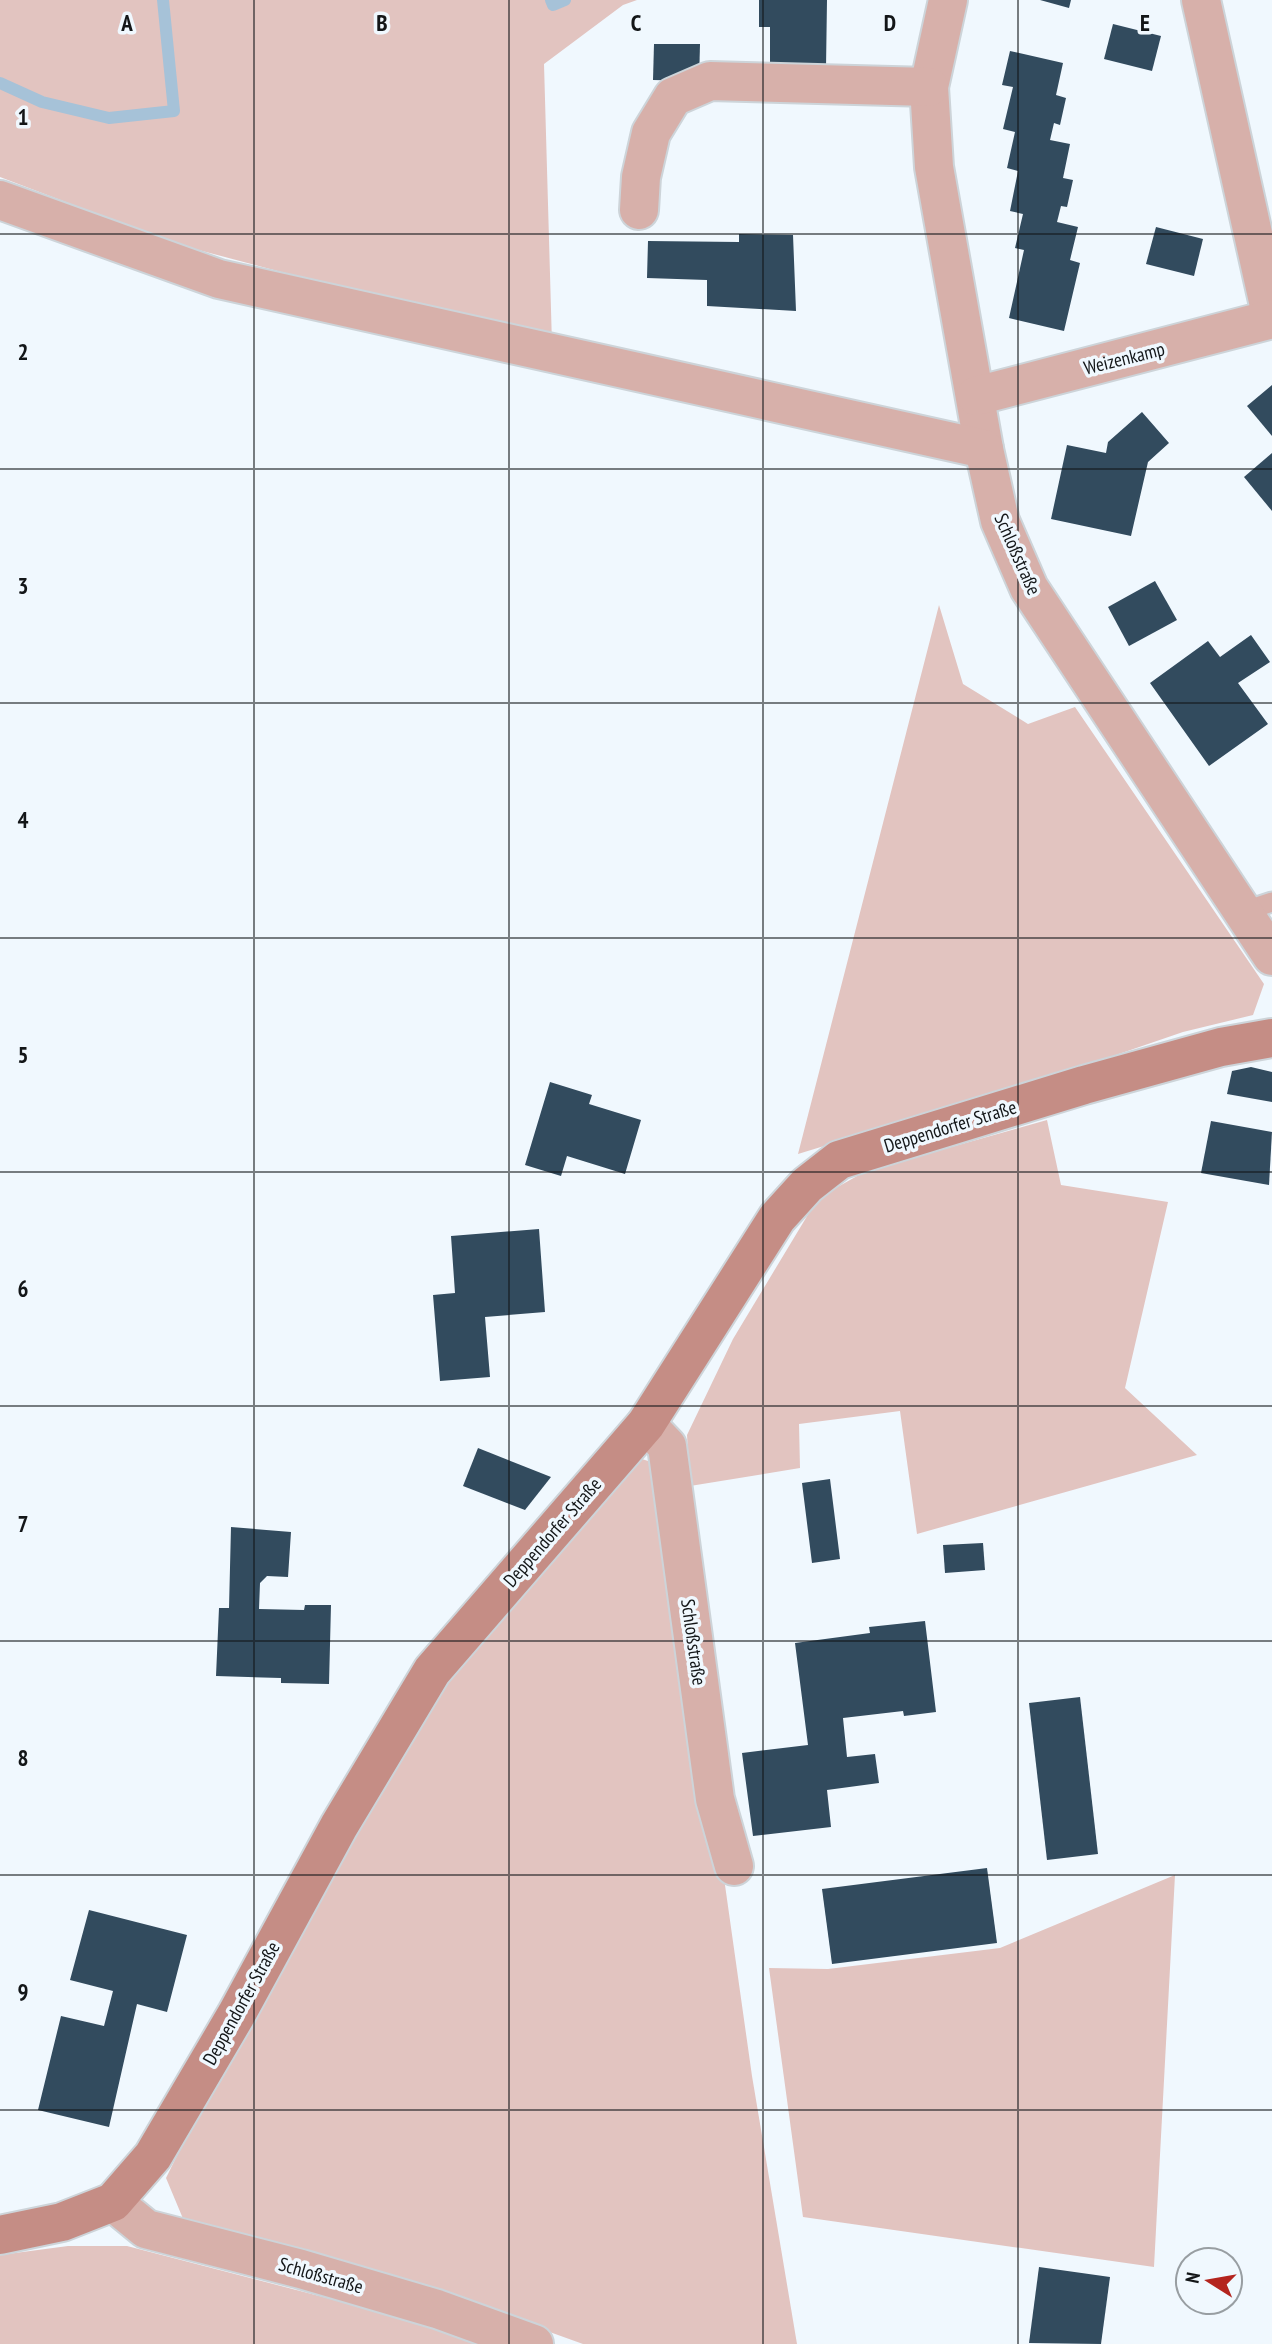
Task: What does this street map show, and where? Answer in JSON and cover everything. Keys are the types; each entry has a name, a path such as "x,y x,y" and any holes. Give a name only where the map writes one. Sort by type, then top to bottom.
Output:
{"street":[{"name":"Schloßstraße","path":"948,0 929,87 934,167 984,449 1000,521 1030,588 1257,907 1272,956"},
{"path":"1201,0 1272,319"},
{"path":"639,210 641,177 651,133 673,97 710,81 929,87"},
{"path":"0,200 219,279 984,449"},
{"name":"Weizenkamp","path":"976,396 1272,319"},
{"name":"Deppendorfer Straße","path":"0,2235 62,2222 113,2202 153,2156 236,2015 340,1826 432,1671 646,1424 777,1218 807,1185 839,1160 1110,1078 1221,1047 1272,1038"},
{"name":"Schloßstraße","path":"646,1424 667,1446 715,1800 734,1866"},
{"name":"Schloßstraße","path":"113,2202 146,2228 437,2309 534,2344"}],"shaded area":[{"path":"0,0 637,0 623,5 544,64 552,344 176,244 0,177"},
{"path":"939,605 963,684 1028,724 1075,707 1264,984 1253,1015 1183,1032 1078,1068 798,1154"},
{"path":"1047,1120 1061,1185 1168,1202 1125,1388 1197,1455 917,1534 900,1411 799,1424 800,1468 690,1486 687,1435 733,1339 818,1198 866,1171"},
{"path":"636,1457 651,1462 724,1878 752,2076 797,2344 583,2344 438,2292 184,2221 166,2178 206,2097 334,1867 433,1701 552,1553"},
{"path":"1175,1875 1154,2267 803,2217 769,1968 828,1969 1000,1948"},
{"path":"68,2246 127,2246 431,2325 481,2344 0,2344 0,2255"}],"building":[{"path":"759,0 827,0 826,68 770,67 770,27 759,27"},
{"path":"1040,0 1071,0 1069,8"},
{"path":"1113,24 1161,36 1152,71 1104,59"},
{"path":"654,44 700,44 699,81 653,80"},
{"path":"1010,51 1063,63 1056,95 1066,98 1060,125 1054,123 1050,140 1070,144 1063,178 1073,180 1067,207 1061,206 1057,222 1078,227 1070,260 1080,263 1064,331 1009,318 1024,250 1015,248 1023,214 1010,211 1018,171 1007,168 1015,132 1003,129 1013,87 1002,85"},
{"path":"1156,227 1203,239 1194,276 1146,264"},
{"path":"739,234 793,235 796,311 707,306 707,280 647,278 648,241 739,242"},
{"path":"1272,385 1272,436 1247,406"},
{"path":"1142,412 1169,443 1148,462 1131,536 1051,519 1067,445 1106,453 1108,442"},
{"path":"1272,453 1272,511 1244,477"},
{"path":"1155,581 1177,620 1129,646 1108,607"},
{"path":"1251,635 1270,662 1238,683 1268,724 1209,766 1150,683 1208,641 1220,657"},
{"path":"1251,1067 1272,1072 1272,1102 1227,1094 1232,1071"},
{"path":"550,1082 592,1095 589,1104 641,1120 625,1174 567,1156 561,1176 525,1165"},
{"path":"1211,1121 1272,1132 1269,1185 1201,1173"},
{"path":"539,1229 545,1312 485,1317 490,1377 440,1381 433,1295 455,1293 451,1236"},
{"path":"478,1448 551,1477 525,1510 463,1486"},
{"path":"830,1479 840,1559 812,1563 802,1483"},
{"path":"231,1527 291,1532 288,1577 267,1576 260,1583 259,1609 304,1610 305,1605 331,1605 329,1684 281,1683 281,1678 216,1676 219,1608 229,1608"},
{"path":"983,1543 985,1570 945,1573 943,1545"},
{"path":"925,1621 936,1712 904,1716 903,1711 843,1718 847,1757 875,1754 879,1783 827,1790 831,1827 753,1836 742,1753 808,1745 795,1643 870,1633 869,1627"},
{"path":"1080,1697 1098,1854 1047,1860 1029,1703"},
{"path":"987,1868 997,1943 832,1964 822,1889"},
{"path":"89,1910 187,1935 167,2012 137,2004 109,2127 38,2110 61,2016 104,2026 113,1991 70,1980"},
{"path":"1039,2267 1110,2277 1101,2344 1029,2343"}],"waterway":[{"path":"0,83 42,102 109,118 174,111 163,0"},
{"path":"551,0 553,5 565,0"}]}
